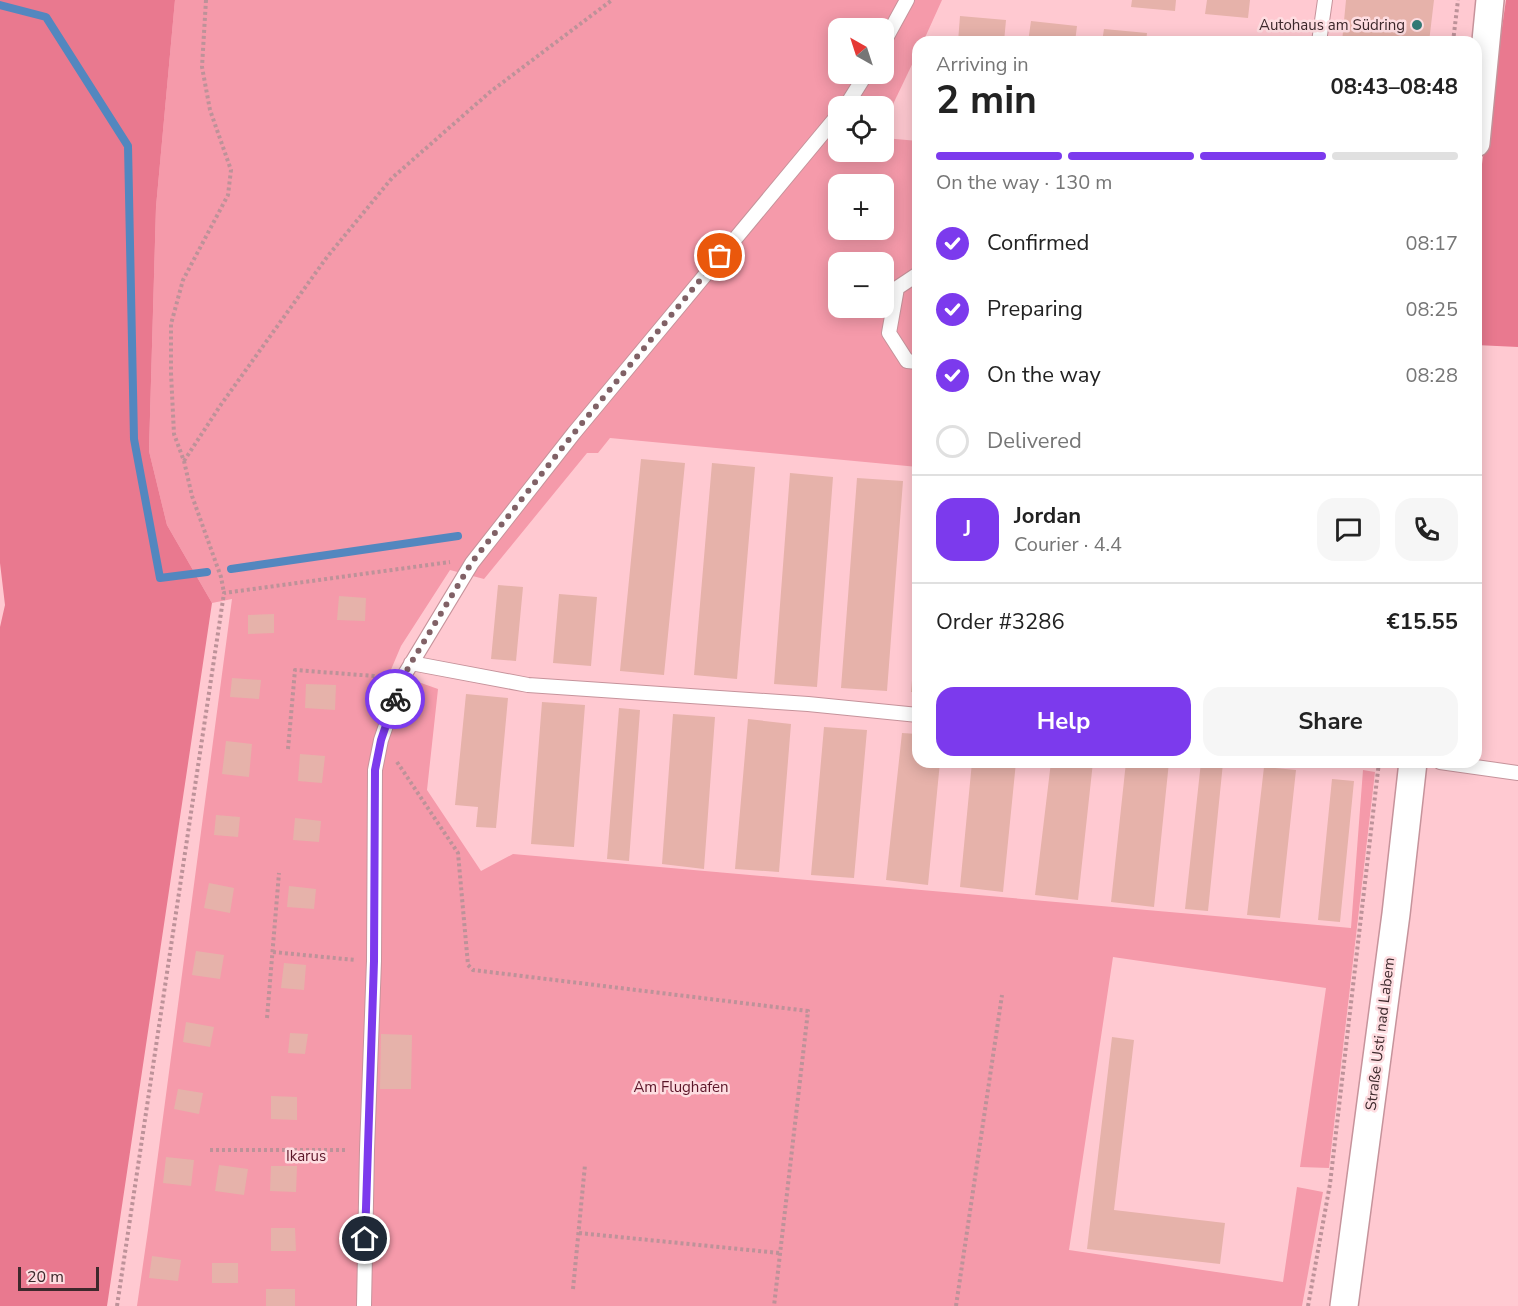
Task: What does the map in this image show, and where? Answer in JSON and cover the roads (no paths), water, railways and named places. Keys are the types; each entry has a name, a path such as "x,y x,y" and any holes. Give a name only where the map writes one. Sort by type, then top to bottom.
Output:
{"street":[{"path":"1482,82 1490,0"},
{"name":"Straße Usti nad Labem","path":"1344,1306 1396,914 1412,768"}],"lane":[{"path":"894,24 907,0"},
{"path":"1320,36 1325,0"},
{"path":"364,1306 374,961 375,770 381,740 400,684 472,562 574,433 828,127"},
{"path":"912,278 897,288 889,333 907,361 912,361"},
{"path":"411,663 528,685 807,704 912,714"},
{"path":"1482,768 1518,773"}],"waterway":[{"path":"0,5 46,17 128,146 134,439 160,578 207,572"},
{"path":"231,569 458,536"}],"place":[{"name":"Autohaus am Südring","path":"1417,25"}],"park label":[{"name":"Am Flughafen","path":"681,1087"},
{"name":"Ikarus","path":"306,1156"}]}
